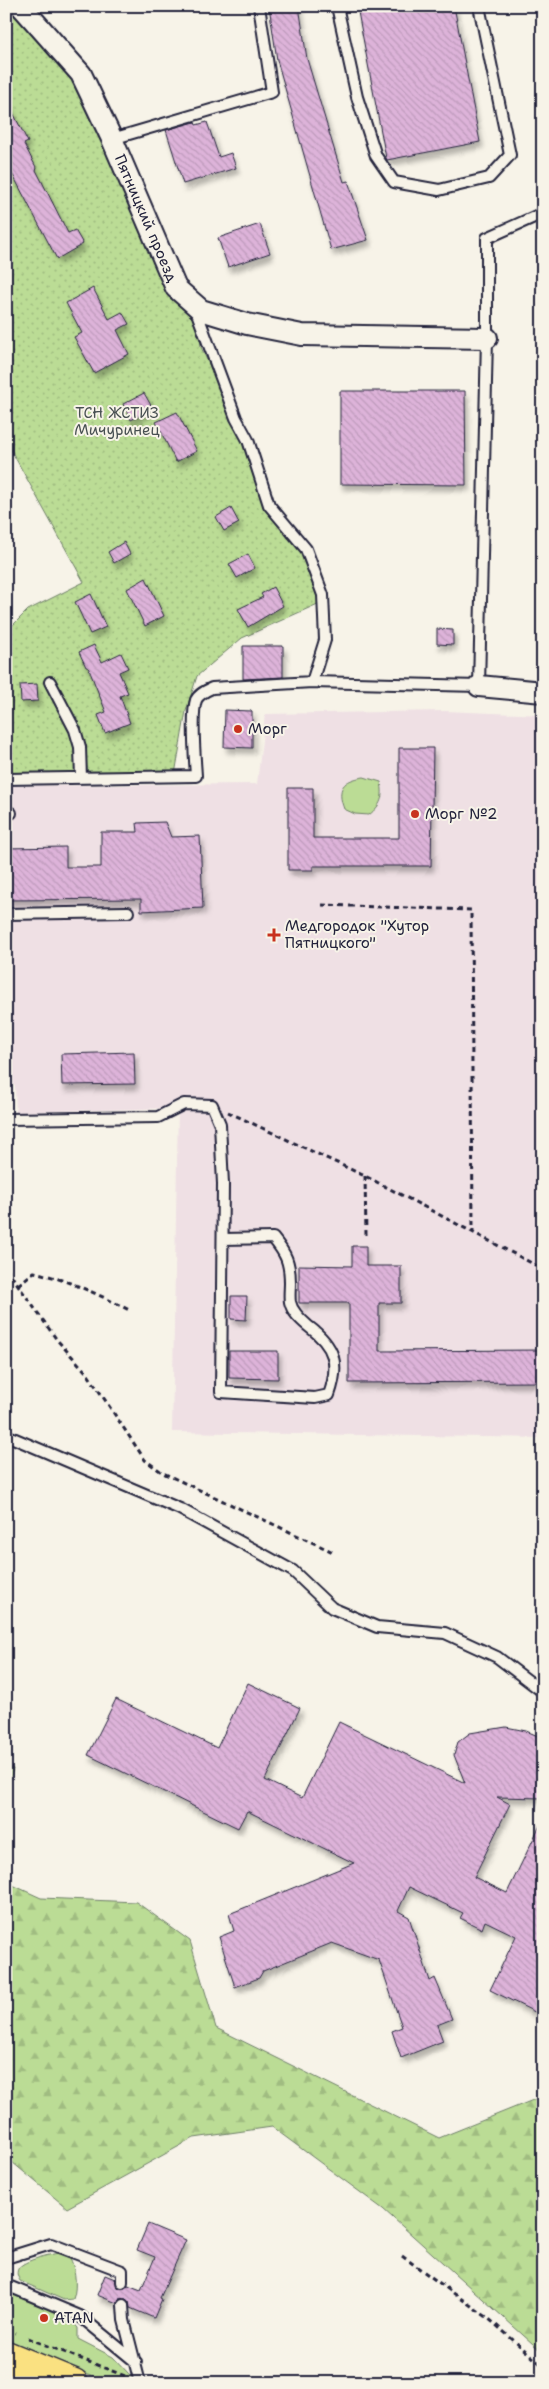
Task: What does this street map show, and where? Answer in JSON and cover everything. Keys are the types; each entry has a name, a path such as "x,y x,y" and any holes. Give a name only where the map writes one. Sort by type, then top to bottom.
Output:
{"main road":[{"path":"15,2342 74,2383"},
{"path":"6,2378 18,2383"}],"street":[{"name":"Пятницкий проезд","path":"21,6 81,74 112,138 176,288 201,310 247,324 302,335 487,338"},
{"path":"479,686 543,692"}],"lane":[{"path":"112,138 272,92 258,6"},
{"path":"337,6 357,97 376,156 394,182 439,190 489,178 510,155 479,6"},
{"path":"6,780 196,776 194,711 197,699 203,692 212,688 312,682 479,686 487,338 486,238 543,213"},
{"path":"197,312 236,418 248,440 269,505 306,548 323,595 325,640 312,682"},
{"path":"50,682 76,730 80,747 81,778"},
{"path":"6,914 128,912"},
{"path":"6,1119 158,1117 184,1104 212,1105 220,1124 223,1239 221,1392 315,1398 329,1396 336,1376 332,1352 317,1333 298,1318 290,1303 290,1275 286,1254 273,1238 223,1239"},
{"path":"6,1435 180,1509 293,1570 332,1608 378,1627 445,1633 498,1657 543,1692"},
{"path":"6,2258 51,2244 122,2271 122,2282"},
{"path":"6,2285 80,2316 136,2362"},
{"path":"123,2306 124,2320 140,2381"}],"path":[{"path":"322,905 471,910 473,1231"},
{"path":"212,1105 273,1131 365,1176 473,1231 543,1270"},
{"path":"365,1176 366,1234"},
{"path":"6,1268 57,1340 87,1373 145,1460 163,1473 332,1552"},
{"path":"18,1285 34,1272 92,1291 129,1310"},
{"path":"402,2256 488,2318 543,2366"},
{"path":"6,2330 15,2342 140,2381"}],"shaded area":[{"name":"Медгородок \"Хутор Пятницкого\"","path":"444,711 543,715 543,1438 172,1432 178,1108 16,1112 15,1085 6,1084 6,786 257,784 265,714"}],"green space":[{"name":"ТСН ЖСТИЗ Мичуринец","path":"6,6 15,6 77,77 197,313 201,347 245,443 266,507 304,552 320,603 242,638 197,676 186,711 174,780 6,783 6,632 28,610 84,582 6,441"},
{"path":"364,777 381,782 382,788 381,801 369,815 355,814 344,809 341,796 341,790 346,783"},
{"path":"6,1765 13,1769 6,1793"},
{"path":"6,1882 41,1898 136,1902 190,1941 216,2028 439,2138 543,2096 543,2353 383,2209 272,2127 194,2138 67,2208 6,2157"},
{"path":"66,2252 72,2261 75,2274 75,2294 73,2299 64,2300 20,2281 17,2272 21,2266 39,2258"},
{"path":"6,2290 55,2310 71,2321 78,2328 78,2339 113,2357 130,2375 130,2383 110,2383 6,2341"}],"building":[{"path":"269,6 299,6 307,59 344,182 348,181 368,240 331,250 277,60"},
{"path":"388,6 454,6 480,142 387,160 358,12"},
{"path":"6,99 28,142 24,144 36,170 68,233 75,230 83,244 57,259 6,162"},
{"path":"195,122 196,125 207,122 219,157 231,153 236,168 183,184 166,130"},
{"path":"260,224 270,253 228,267 218,238"},
{"path":"93,288 109,319 122,312 129,324 117,330 129,354 94,373 74,337 82,333 66,303"},
{"path":"340,391 465,391 466,485 340,484"},
{"path":"144,393 153,409 131,420 123,404"},
{"path":"177,412 197,451 176,462 156,422"},
{"path":"231,508 239,523 224,531 216,517"},
{"path":"124,542 130,554 114,563 108,552"},
{"path":"248,554 255,568 237,578 229,564"},
{"path":"146,578 164,616 145,626 127,589"},
{"path":"273,587 283,606 248,627 238,609 263,597 261,594"},
{"path":"91,594 106,627 90,634 75,602"},
{"path":"437,629 453,630 453,645 437,644"},
{"path":"94,645 102,662 121,653 128,668 119,672 128,693 120,696 130,723 105,733 98,715 106,712 88,667 86,667 79,652"},
{"path":"243,646 283,646 283,677 243,679"},
{"path":"37,684 38,701 21,702 20,685"},
{"name":"Морг","path":"225,710 252,711 252,748 224,747"},
{"name":"Морг №2","path":"399,748 433,748 431,866 313,866 313,870 288,870 288,788 313,788 313,838 399,838"},
{"path":"165,822 171,837 200,836 203,908 141,911 141,899 6,900 6,848 66,847 66,867 101,867 101,832 138,832 137,823"},
{"path":"134,1052 135,1084 62,1085 61,1054"},
{"path":"352,1246 366,1246 366,1266 401,1266 401,1303 379,1303 379,1351 543,1350 543,1382 349,1383 349,1303 299,1303 299,1265 352,1266"},
{"path":"231,1296 247,1296 246,1320 231,1319"},
{"path":"229,1351 278,1351 278,1379 229,1378"},
{"path":"248,1683 300,1708 265,1780 302,1798 339,1722 465,1783 454,1755 458,1742 470,1733 506,1727 526,1731 543,1738 543,1798 497,1797 510,1804 474,1877 507,1893 543,1819 543,2016 490,1990 516,1936 485,1921 482,1929 460,1918 463,1913 409,1887 398,1911 409,1917 430,1981 435,1978 452,2019 437,2025 443,2041 401,2058 392,2031 402,2027 379,1960 332,1943 263,1971 259,1978 235,1987 219,1937 234,1931 229,1914 354,1863 247,1811 238,1828 88,1755 116,1699 217,1748"},
{"path":"148,2224 186,2240 160,2298 162,2299 154,2318 130,2308 129,2302 126,2299 120,2299 117,2303 97,2295 105,2275 115,2279 119,2288 125,2288 128,2285 141,2290 155,2257 137,2250"}],"place":[{"name":"Морг","path":"238,729"},
{"name":"Морг №2","path":"415,814"},
{"name":"Медгородок \"Хутор Пятницкого\"","path":"274,935"},
{"name":"ATAN","path":"44,2318"}]}
